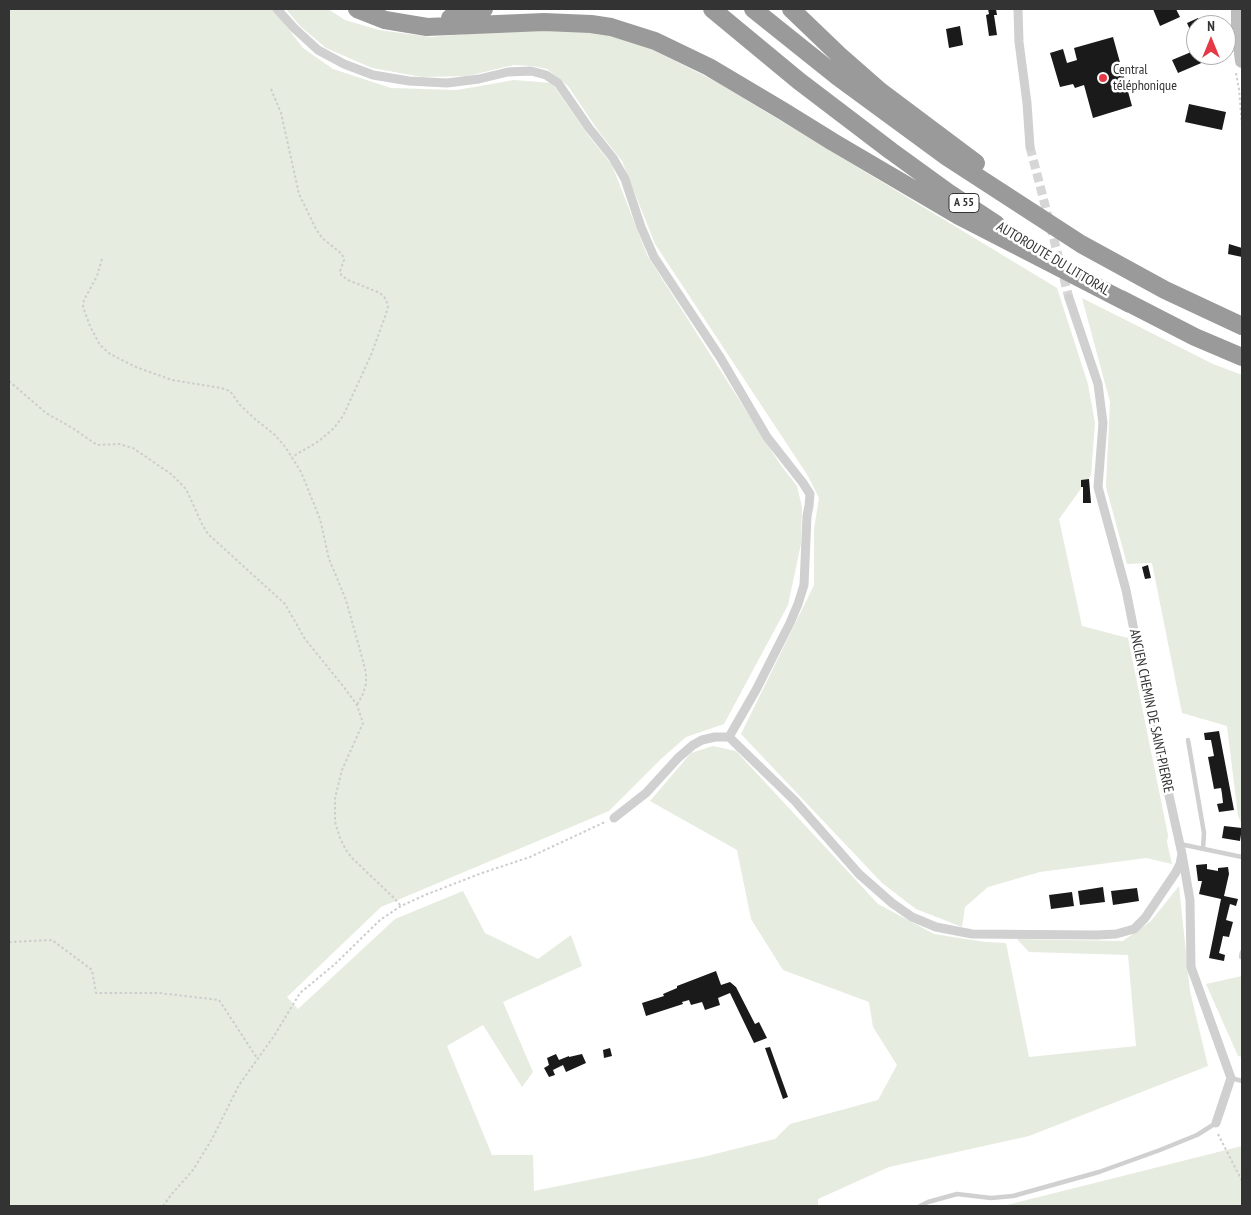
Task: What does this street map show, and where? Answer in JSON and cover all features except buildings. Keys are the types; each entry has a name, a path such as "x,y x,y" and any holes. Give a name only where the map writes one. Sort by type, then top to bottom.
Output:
{"highway":[{"path":"358,9 378,15 421,21 463,16 484,9"},
{"path":"358,9 385,20 427,27 544,22 591,24 625,31 654,41 709,67 959,216 1130,304"},
{"name":"AUTOROUTE DU LITTORAL","path":"712,9 799,81 942,189 1070,271 1130,304 1242,357"},
{"name":"AUTOROUTE DU LITTORAL","path":"754,9 838,76 947,156 1081,244 1165,290 1242,326"},
{"path":"791,9 880,91 1081,244"}],"main road":[{"path":"1238,9 1242,61"}],"street":[{"path":"277,9 318,50 344,64 373,74 409,81 447,83 479,79 508,72 531,71 546,75 558,83 589,128 613,158 625,179 641,227 654,257 720,358 767,437 810,494 806,516 804,585 798,604 790,624 730,736"},
{"path":"1018,9 1018,42 1027,103 1030,147"},
{"name":"ANCIEN CHEMIN DE SAINT-PIERRE","path":"1069,298 1098,384 1103,422 1098,488 1126,590 1181,849 1190,900 1192,967 1231,1078"},
{"path":"614,818 646,793 692,745 702,740 730,736 795,802 859,874 899,908 912,917 936,927 972,934 1003,936 1097,936 1116,934 1134,929 1145,918 1176,872 1180,864 1181,849"},
{"path":"1216,1123 1231,1078"}],"lane":[{"path":"1188,740 1204,833 1203,849"},
{"path":"1181,849 1203,849 1242,857"},
{"path":"1231,1078 1242,1080"},
{"path":"920,1206 957,1194 991,1198 1013,1196 1099,1172 1197,1135 1216,1123"}],"path":[{"path":"271,89 281,113 299,194 315,228 322,238 342,254 344,260 340,271 341,275 348,280 380,293 385,298 388,306 371,355 343,416 334,428 292,457"},
{"path":"102,259 97,276 84,300 83,307 100,345 110,354 127,363 172,380 230,391 240,405 254,419 275,435 292,457 320,519 328,558 346,600 363,661 366,684 357,705"},
{"path":"9,381 46,413 97,445 119,444 133,448 171,474 186,489 208,534 285,604 305,639 357,705 363,723 342,770 334,798 334,822 340,838 352,858 401,906"},
{"path":"163,1206 193,1170 212,1139 239,1085 274,1036 300,993 335,964 380,920 401,906 425,895 530,857 614,818"},
{"path":"9,942 52,940 92,970 96,993 159,993 219,1000 257,1059"},
{"path":"1216,1123 1218,1133 1242,1181"}],"shaded area":[{"path":"9,9 273,9 303,48 333,69 391,88 457,90 514,80 552,83 588,135 612,165 647,255 780,464 797,486 802,507 801,544 788,605 724,724 686,737 609,811 381,907 287,997 298,1009 395,919 463,891 485,933 538,959 571,935 582,966 503,1002 533,1072 522,1087 483,1025 447,1046 492,1155 533,1155 534,1191 703,1157 775,1139 790,1124 878,1100 897,1065 873,1027 869,1002 783,970 751,919 737,850 650,801 691,753 713,746 736,751 878,904 934,934 985,942 1006,943 1029,1057 1136,1046 1128,955 1029,952 1017,939 1123,941 1151,921 1179,886 1190,991 1208,1066 1029,1136 889,1167 818,1199 818,1206 9,1206"},
{"path":"286,9 328,9 345,20 379,30 431,37 539,28 587,30 637,42 715,81 1057,288 1088,384 1095,423 1091,475 1059,519 1082,626 1128,638 1168,835 1167,842 1172,864 1146,858 1040,872 988,887 965,907 962,927 916,909 882,883 741,734 814,585 814,529 819,498 808,476 655,244 622,161 599,132 568,86 547,69 513,65 468,76 422,77 372,68 326,48 300,26"},
{"path":"1082,298 1213,364 1242,375 1242,824 1238,816 1227,726 1182,713 1152,563 1127,564 1106,487 1110,402"},
{"path":"1242,976 1242,1057 1238,1056 1206,984"},
{"path":"1242,1146 1242,1206 1003,1206"}],"tunnel":[{"path":"1030,147 1069,298"}],"place":[{"name":"Central téléphonique","path":"1103,78"}]}
